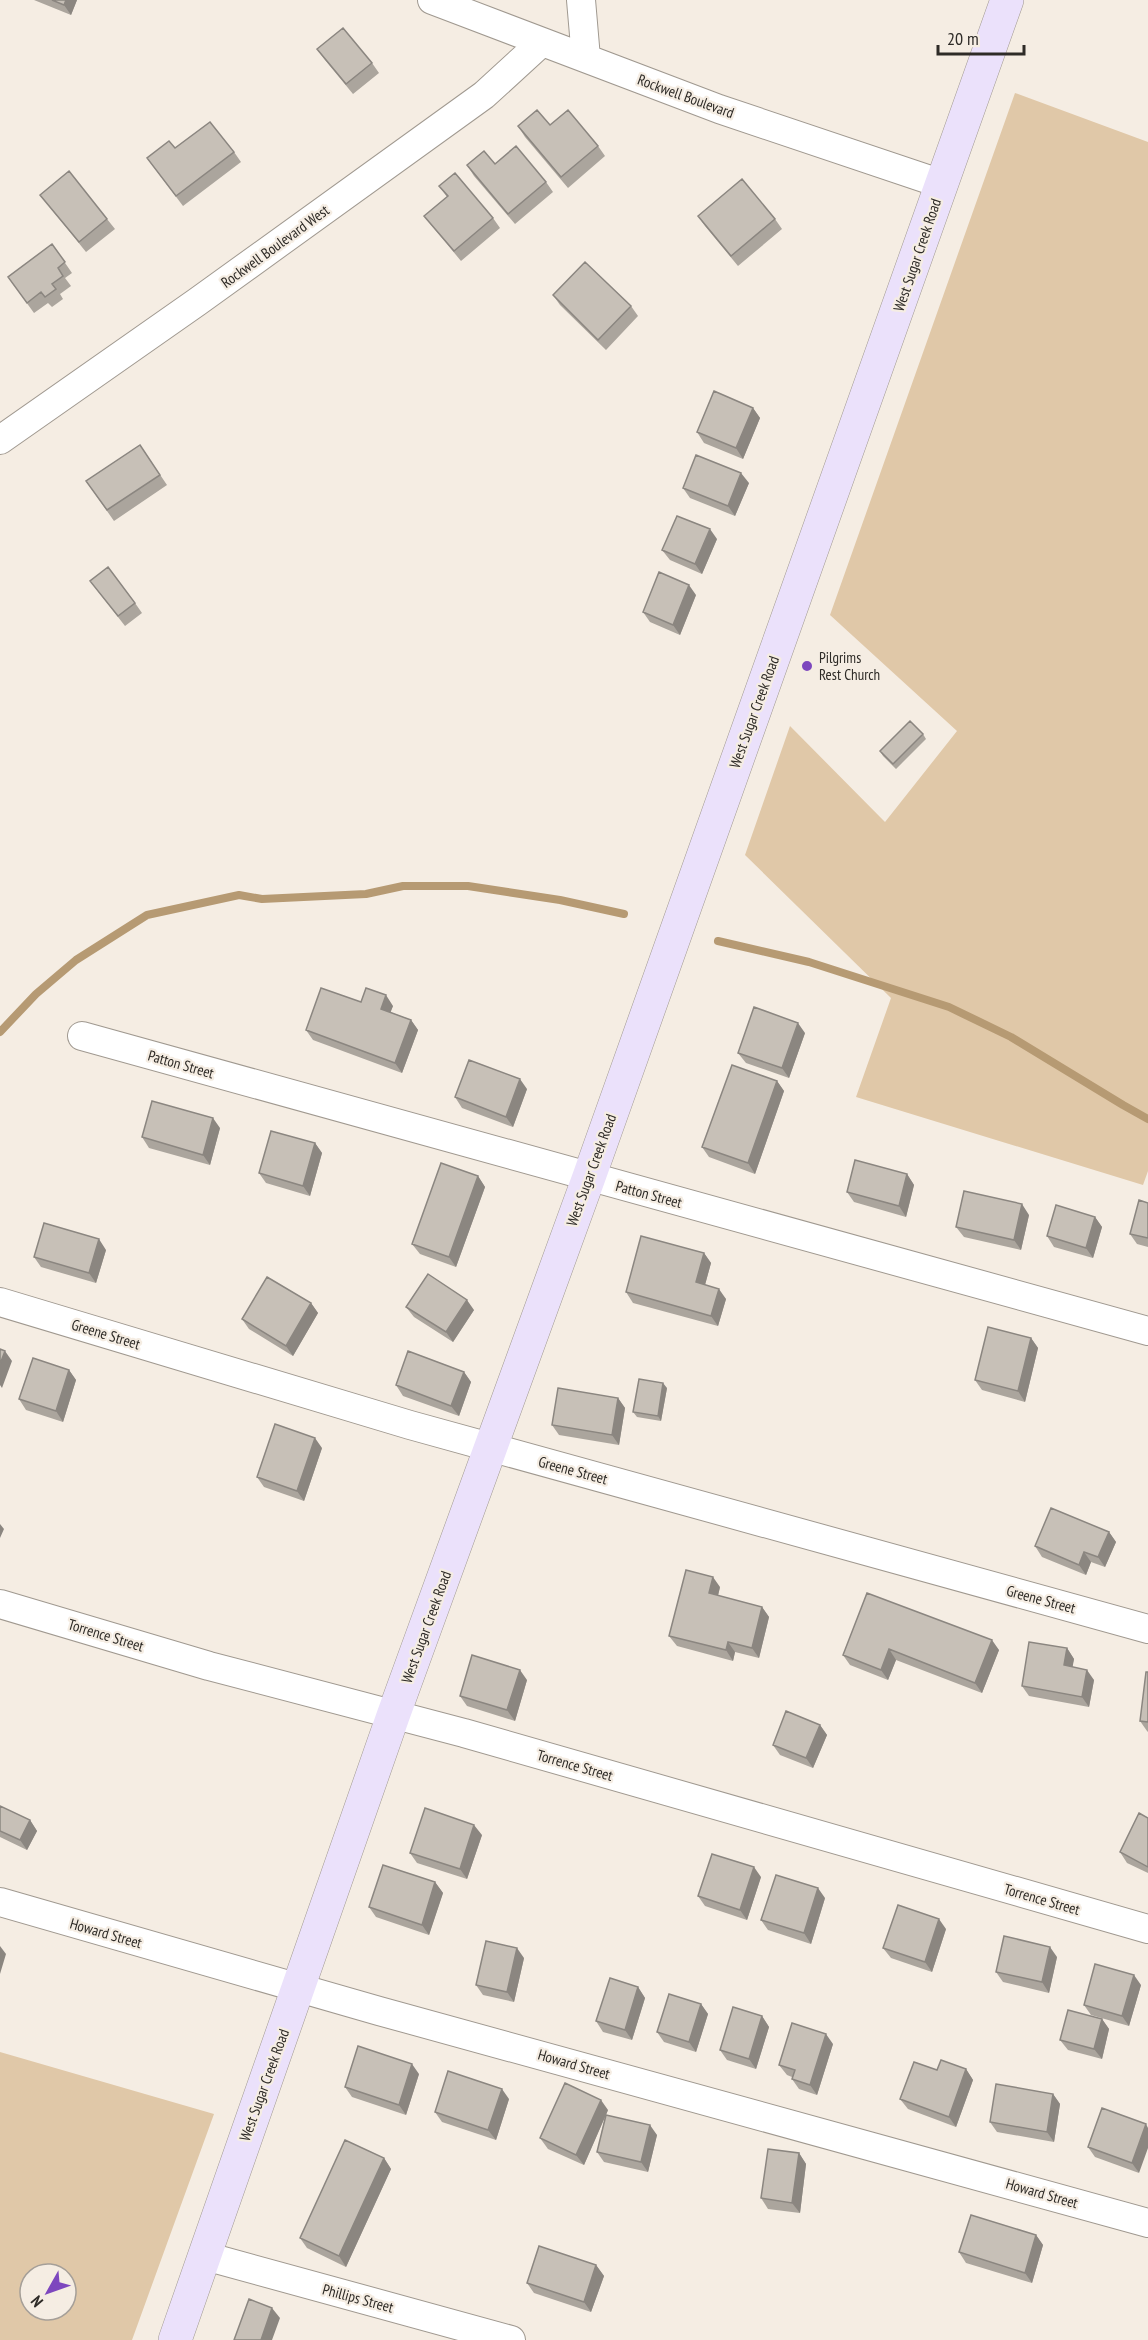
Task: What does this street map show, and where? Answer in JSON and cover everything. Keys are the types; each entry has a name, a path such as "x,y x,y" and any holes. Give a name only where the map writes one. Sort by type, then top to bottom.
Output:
{"main road":[{"name":"West Sugar Creek Road","path":"174,2340 265,2078 300,1988 393,1716 589,1177 1007,0"}],"street":[{"name":"Rockwell Boulevard","path":"432,0 719,109 942,184"},
{"path":"581,0 586,58"},
{"name":"Rockwell Boulevard West","path":"0,440 197,302 484,95 542,42"},
{"name":"Patton Street","path":"82,1036 1148,1330"},
{"name":"Greene Street","path":"0,1302 410,1425 1148,1629"},
{"name":"Torrence Street","path":"0,1604 209,1666 464,1733 1148,1929"},
{"name":"Howard Street","path":"0,1902 300,1988 1148,2223"},
{"name":"Phillips Street","path":"204,2256 511,2340"}],"shaded area":[{"path":"1015,93 1148,142 1148,1171 1143,1185 856,1097 891,998 745,855 790,726 885,822 957,731 830,615"},
{"path":"0,2052 214,2114 132,2340 0,2340"}],"building":[{"path":"52,0 66,0 64,5"},
{"path":"343,28 372,63 346,84 317,49"},
{"path":"537,110 550,125 568,110 598,146 561,177 518,126"},
{"path":"210,122 234,152 176,196 147,158 169,141 175,148"},
{"path":"516,146 546,182 508,214 467,165 484,151 495,164"},
{"path":"69,171 107,219 79,242 40,195"},
{"path":"455,173 493,218 454,251 424,216 448,196 439,186"},
{"path":"742,179 775,219 731,256 698,216"},
{"path":"52,244 65,262 58,268 63,276 52,284 56,289 45,297 41,292 27,303 8,277"},
{"path":"585,262 631,306 598,340 553,295"},
{"path":"714,391 753,408 736,448 697,432"},
{"path":"140,445 160,475 107,510 86,481"},
{"path":"696,455 741,473 728,506 683,488"},
{"path":"677,516 710,529 695,564 662,550"},
{"path":"108,567 135,603 118,616 90,581"},
{"path":"659,572 689,585 673,625 643,612"},
{"path":"910,721 923,734 893,764 880,751"},
{"path":"321,988 361,1002 366,988 386,995 381,1009 411,1020 395,1063 306,1030"},
{"path":"754,1007 798,1023 782,1068 738,1053"},
{"path":"469,1060 520,1079 506,1117 455,1097"},
{"path":"732,1065 777,1081 748,1163 702,1147"},
{"path":"152,1101 213,1118 203,1155 142,1137"},
{"path":"271,1131 315,1143 303,1186 259,1173"},
{"path":"855,1160 907,1174 899,1206 847,1192"},
{"path":"441,1163 478,1176 449,1257 412,1244"},
{"path":"964,1191 1022,1204 1014,1240 956,1227"},
{"path":"1139,1200 1148,1203 1148,1238 1130,1234"},
{"path":"1056,1205 1095,1217 1086,1248 1047,1236"},
{"path":"44,1223 99,1239 89,1273 34,1257"},
{"path":"641,1236 704,1253 696,1282 719,1289 711,1316 626,1292"},
{"path":"428,1274 467,1300 446,1332 406,1307"},
{"path":"267,1277 311,1303 286,1346 242,1319"},
{"path":"988,1327 1031,1338 1018,1391 975,1380"},
{"path":"0,1349 5,1351 0,1364"},
{"path":"408,1351 464,1372 451,1406 396,1385"},
{"path":"33,1358 69,1370 56,1411 19,1399"},
{"path":"639,1379 663,1383 658,1416 633,1412"},
{"path":"558,1388 618,1398 612,1435 552,1425"},
{"path":"275,1424 315,1438 297,1491 257,1477"},
{"path":"1051,1508 1109,1532 1098,1557 1084,1552 1079,1565 1035,1546"},
{"path":"686,1570 713,1577 709,1593 762,1607 752,1648 728,1642 726,1650 669,1636"},
{"path":"867,1593 992,1640 975,1683 889,1649 881,1670 843,1655"},
{"path":"1029,1642 1067,1648 1064,1665 1087,1670 1082,1697 1022,1686"},
{"path":"472,1655 520,1670 507,1710 460,1696"},
{"path":"1146,1672 1148,1672 1148,1722 1140,1721"},
{"path":"786,1711 820,1725 806,1758 773,1745"},
{"path":"0,1806 30,1820 20,1840 0,1831"},
{"path":"425,1808 474,1825 460,1869 410,1853"},
{"path":"1139,1813 1148,1818 1148,1867 1120,1852"},
{"path":"712,1854 754,1867 740,1910 698,1896"},
{"path":"383,1865 435,1882 422,1925 369,1907"},
{"path":"776,1875 818,1888 804,1933 761,1920"},
{"path":"898,1905 939,1919 925,1962 883,1948"},
{"path":"1004,1936 1050,1947 1042,1982 996,1972"},
{"path":"486,1941 517,1948 507,1992 476,1985"},
{"path":"1095,1964 1134,1975 1122,2016 1084,2005"},
{"path":"610,1978 638,1987 625,2030 596,2021"},
{"path":"669,1994 701,2004 689,2042 657,2032"},
{"path":"733,2007 762,2016 749,2059 720,2050"},
{"path":"1068,2010 1102,2019 1094,2049 1060,2040"},
{"path":"792,2023 826,2034 810,2085 792,2079 795,2070 779,2065"},
{"path":"358,2046 412,2064 399,2105 345,2087"},
{"path":"941,2060 966,2069 949,2117 900,2099 914,2062 937,2070"},
{"path":"448,2071 502,2089 488,2130 435,2112"},
{"path":"565,2083 601,2100 576,2155 540,2138"},
{"path":"996,2084 1053,2094 1047,2132 990,2122"},
{"path":"1102,2108 1146,2124 1132,2163 1088,2147"},
{"path":"606,2115 650,2125 641,2162 597,2152"},
{"path":"345,2140 384,2158 339,2256 300,2238"},
{"path":"768,2149 799,2153 792,2203 761,2198"},
{"path":"971,2215 1036,2235 1025,2273 959,2252"},
{"path":"539,2246 596,2265 584,2302 527,2283"},
{"path":"249,2299 272,2308 261,2340 234,2340"}],"waterway":[{"path":"0,1032 36,994 76,960 147,915 239,895 262,899 366,894 403,886 468,886 560,900 624,914"},
{"path":"718,941 809,962 949,1007 1011,1037 1148,1119"}],"place":[{"name":"Pilgrims Rest Church","path":"807,666"}]}
